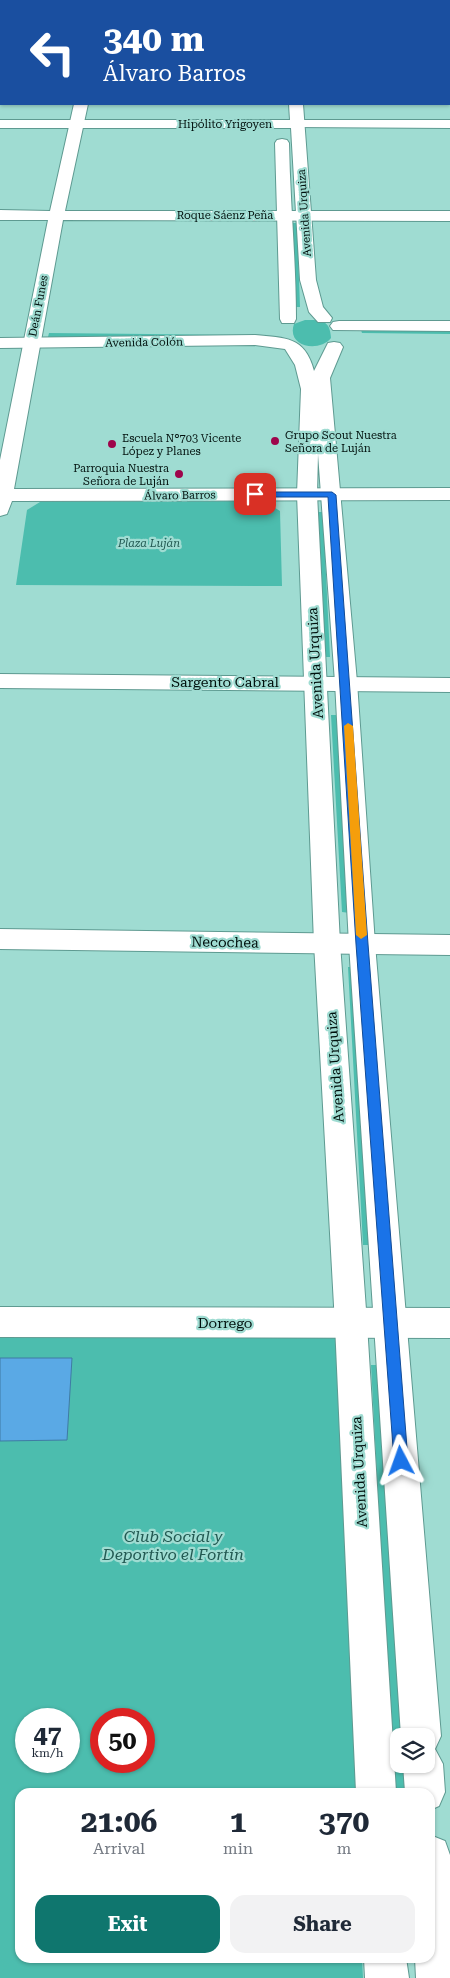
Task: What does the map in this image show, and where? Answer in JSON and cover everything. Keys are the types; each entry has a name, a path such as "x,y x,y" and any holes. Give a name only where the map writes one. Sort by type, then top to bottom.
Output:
{"main road":[{"name":"Deán Funes","path":"1,500 56,216 81,105"},
{"name":"Avenida Urquiza","path":"295,105 287,120 283,215 288,289 283,330 304,365 310,389 320,494 346,682 362,944 420,1728"},
{"name":"Hipólito Yrigoyen","path":"0,124 287,120 450,124"},
{"name":"Avenida Urquiza","path":"287,120 304,215 308,280 315,308 334,333 321,378 317,683 327,943 351,1324 376,1788"},
{"name":"Roque Sáenz Peña","path":"0,215 450,216"},
{"path":"450,326 334,333 312,351 283,330 305,314 334,333 361,338 450,339"},
{"name":"Avenida Colón","path":"0,328 33,335 255,340 283,330"},
{"name":"Avenida Colón","path":"0,343 33,335 283,330"},
{"name":"Álvaro Barros","path":"1,500 320,494 450,494"},
{"name":"Sargento Cabral","path":"0,681 346,682 450,685"},
{"name":"Necochea","path":"0,938 450,945"},
{"name":"Dorrego","path":"0,1322 450,1323"},
{"path":"424,1773 425,1788"},
{"path":"435,1890 438,1910 438,1978"},
{"path":"385,1963 386,1978"}],"green space":[{"path":"292,223 297,223 300,307 295,307"},
{"path":"305,320 316,320 327,324 331,338 326,343 312,346 299,342 293,332 294,324"},
{"path":"361,330 450,331 450,334 362,333"},
{"path":"49,333 246,335 246,338 48,337"},
{"name":"Plaza Luján","path":"264,501 280,511 282,586 16,585 27,510 40,502"},
{"path":"316,512 323,512 330,657 323,657"},
{"path":"331,715 338,715 350,913 342,912"},
{"path":"348,967 357,967 373,1245 363,1245"},
{"name":"Club Social y Deportivo el Fortín","path":"0,1320 337,1320 356,1788 15,1788 15,1963 362,1963 363,1978 0,1978"},
{"path":"371,1365 382,1365 404,1728 391,1728"},
{"path":"393,1773 406,1773 407,1788 394,1788"}],"water":[{"path":"0,1358 72,1358 67,1440 0,1441"}],"slow traffic":[{"path":"348,726 361,935"}],"place":[{"name":"Grupo Scout Nuestra Señora de Luján","path":"275,441"},
{"name":"Escuela N°703 Vicente López y Planes","path":"112,444"},
{"name":"Parroquia Nuestra Señora de Luján","path":"179,474"}],"route":[{"path":"255,494 332,495 346,682 362,944 401,1461"}]}
